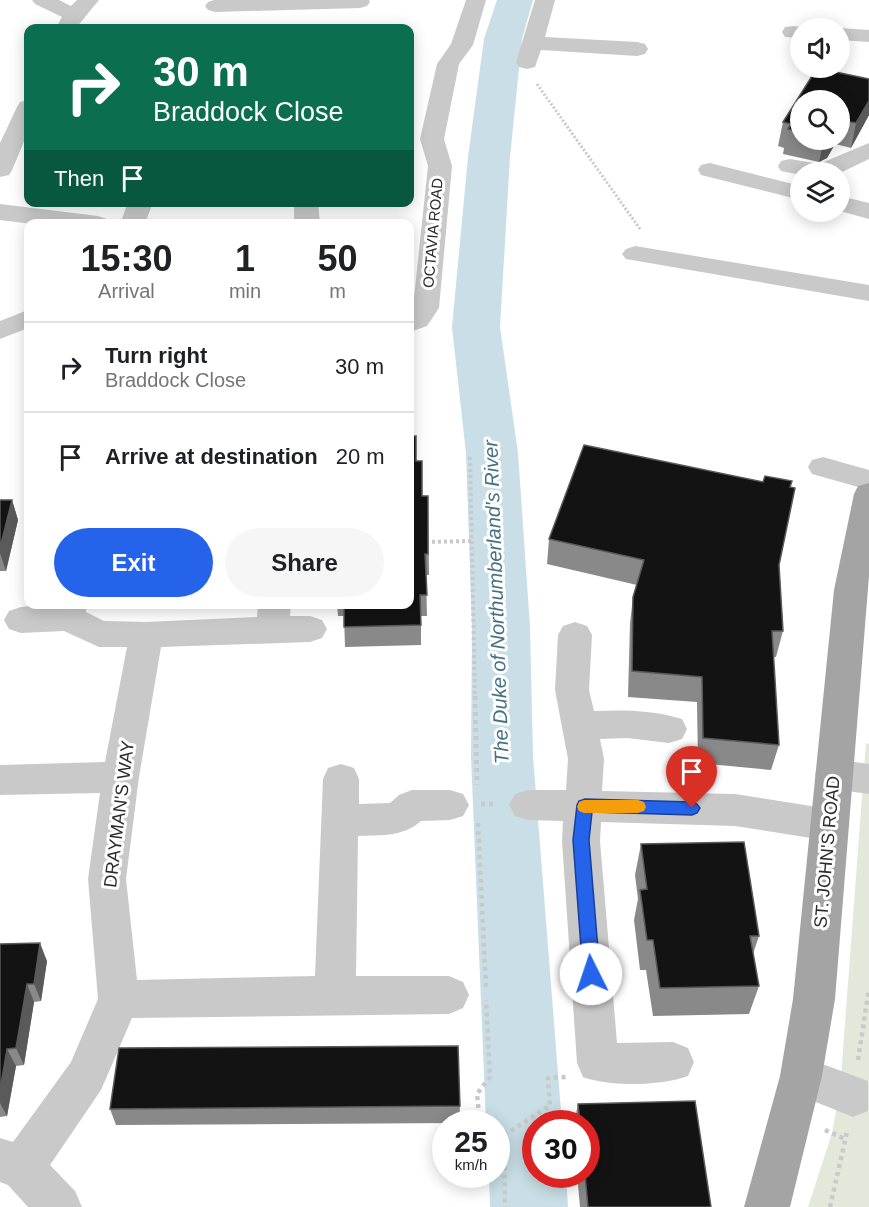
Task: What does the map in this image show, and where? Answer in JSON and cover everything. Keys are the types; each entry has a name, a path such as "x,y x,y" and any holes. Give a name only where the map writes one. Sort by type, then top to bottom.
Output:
{"main road":[{"name":"ST. JOHN'S ROAD","path":"766,1207 801,1076 814,999 830,825 851,777 859,593 869,494"}],"street":[{"path":"42,0 76,14"},
{"name":"OCTAVIA ROAD","path":"414,322 426,308 440,166 432,139 448,64 462,45 476,0"},
{"path":"545,0 530,53 637,50"},
{"path":"213,11 356,7"},
{"path":"850,35 869,36"},
{"path":"0,170 24,116"},
{"path":"843,162 869,150"},
{"path":"710,170 790,190"},
{"path":"850,206 869,211"},
{"path":"0,212 57,219"},
{"path":"638,241 869,293"},
{"path":"0,331 24,320"},
{"path":"823,467 869,480"},
{"path":"21,620 70,611 99,634 146,634 274,617 310,629"},
{"name":"DRAYMAN'S WAY","path":"11,1163 86,1077 119,999 107,879 121,777 146,634"},
{"path":"575,635 572,690 586,759 585,805 581,840 598,1063 673,1062"},
{"path":"579,726 627,724 669,729"},
{"path":"0,780 121,777"},
{"path":"335,995 342,821 341,779"},
{"path":"342,821 399,818 411,806 468,800"},
{"path":"528,805 735,810 830,825"},
{"path":"119,999 449,995"},
{"path":"801,1076 853,1096"},
{"path":"11,1163 59,1207"}],"path":[{"path":"530,53 525,68 638,241"},
{"path":"470,458 473,541 468,800 490,1077 477,1094 479,1110"},
{"path":"420,542 473,541"},
{"path":"830,1207 853,1096 869,989"},
{"path":"510,1132 550,1106"},
{"path":"505,1188 505,1207"}],"shaded area":[{"path":"866,743 869,744 869,1207 808,1207 832,1133 840,1090"}],"building":[{"path":"850,75 869,79 869,101 856,123 850,122 850,90 803,90 811,78 850,78"},
{"path":"790,111 790,124 783,122"},
{"path":"414,436 416,436 416,461 422,461 422,496 428,496 428,554 425,554 427,595 420,595 421,625 344,627 344,609 414,609"},
{"path":"584,445 763,482 765,476 792,481 790,487 795,488 779,565 783,631 772,631 779,745 703,738 702,677 632,671 633,597 644,560 549,539"},
{"path":"0,500 12,500 0,548"},
{"path":"744,842 759,936 750,936 759,986 660,988 653,940 647,940 640,890 647,889 641,844"},
{"path":"40,943 34,984 27,984 16,1048 7,1049 0,1091 0,944"},
{"path":"458,1046 460,1106 110,1109 119,1048"},
{"path":"695,1101 711,1207 588,1207 586,1188 600,1188 600,1110 579,1110 578,1104"}],"waterway":[{"name":"The Duke of Northumberland's River","path":"515,0 503,39 489,157 476,327 492,453 501,627 502,756 529,1207"}],"slow traffic":[{"path":"584,807 585,805 638,807"}],"route":[{"path":"591,974 581,840 585,805 692,808"}]}
